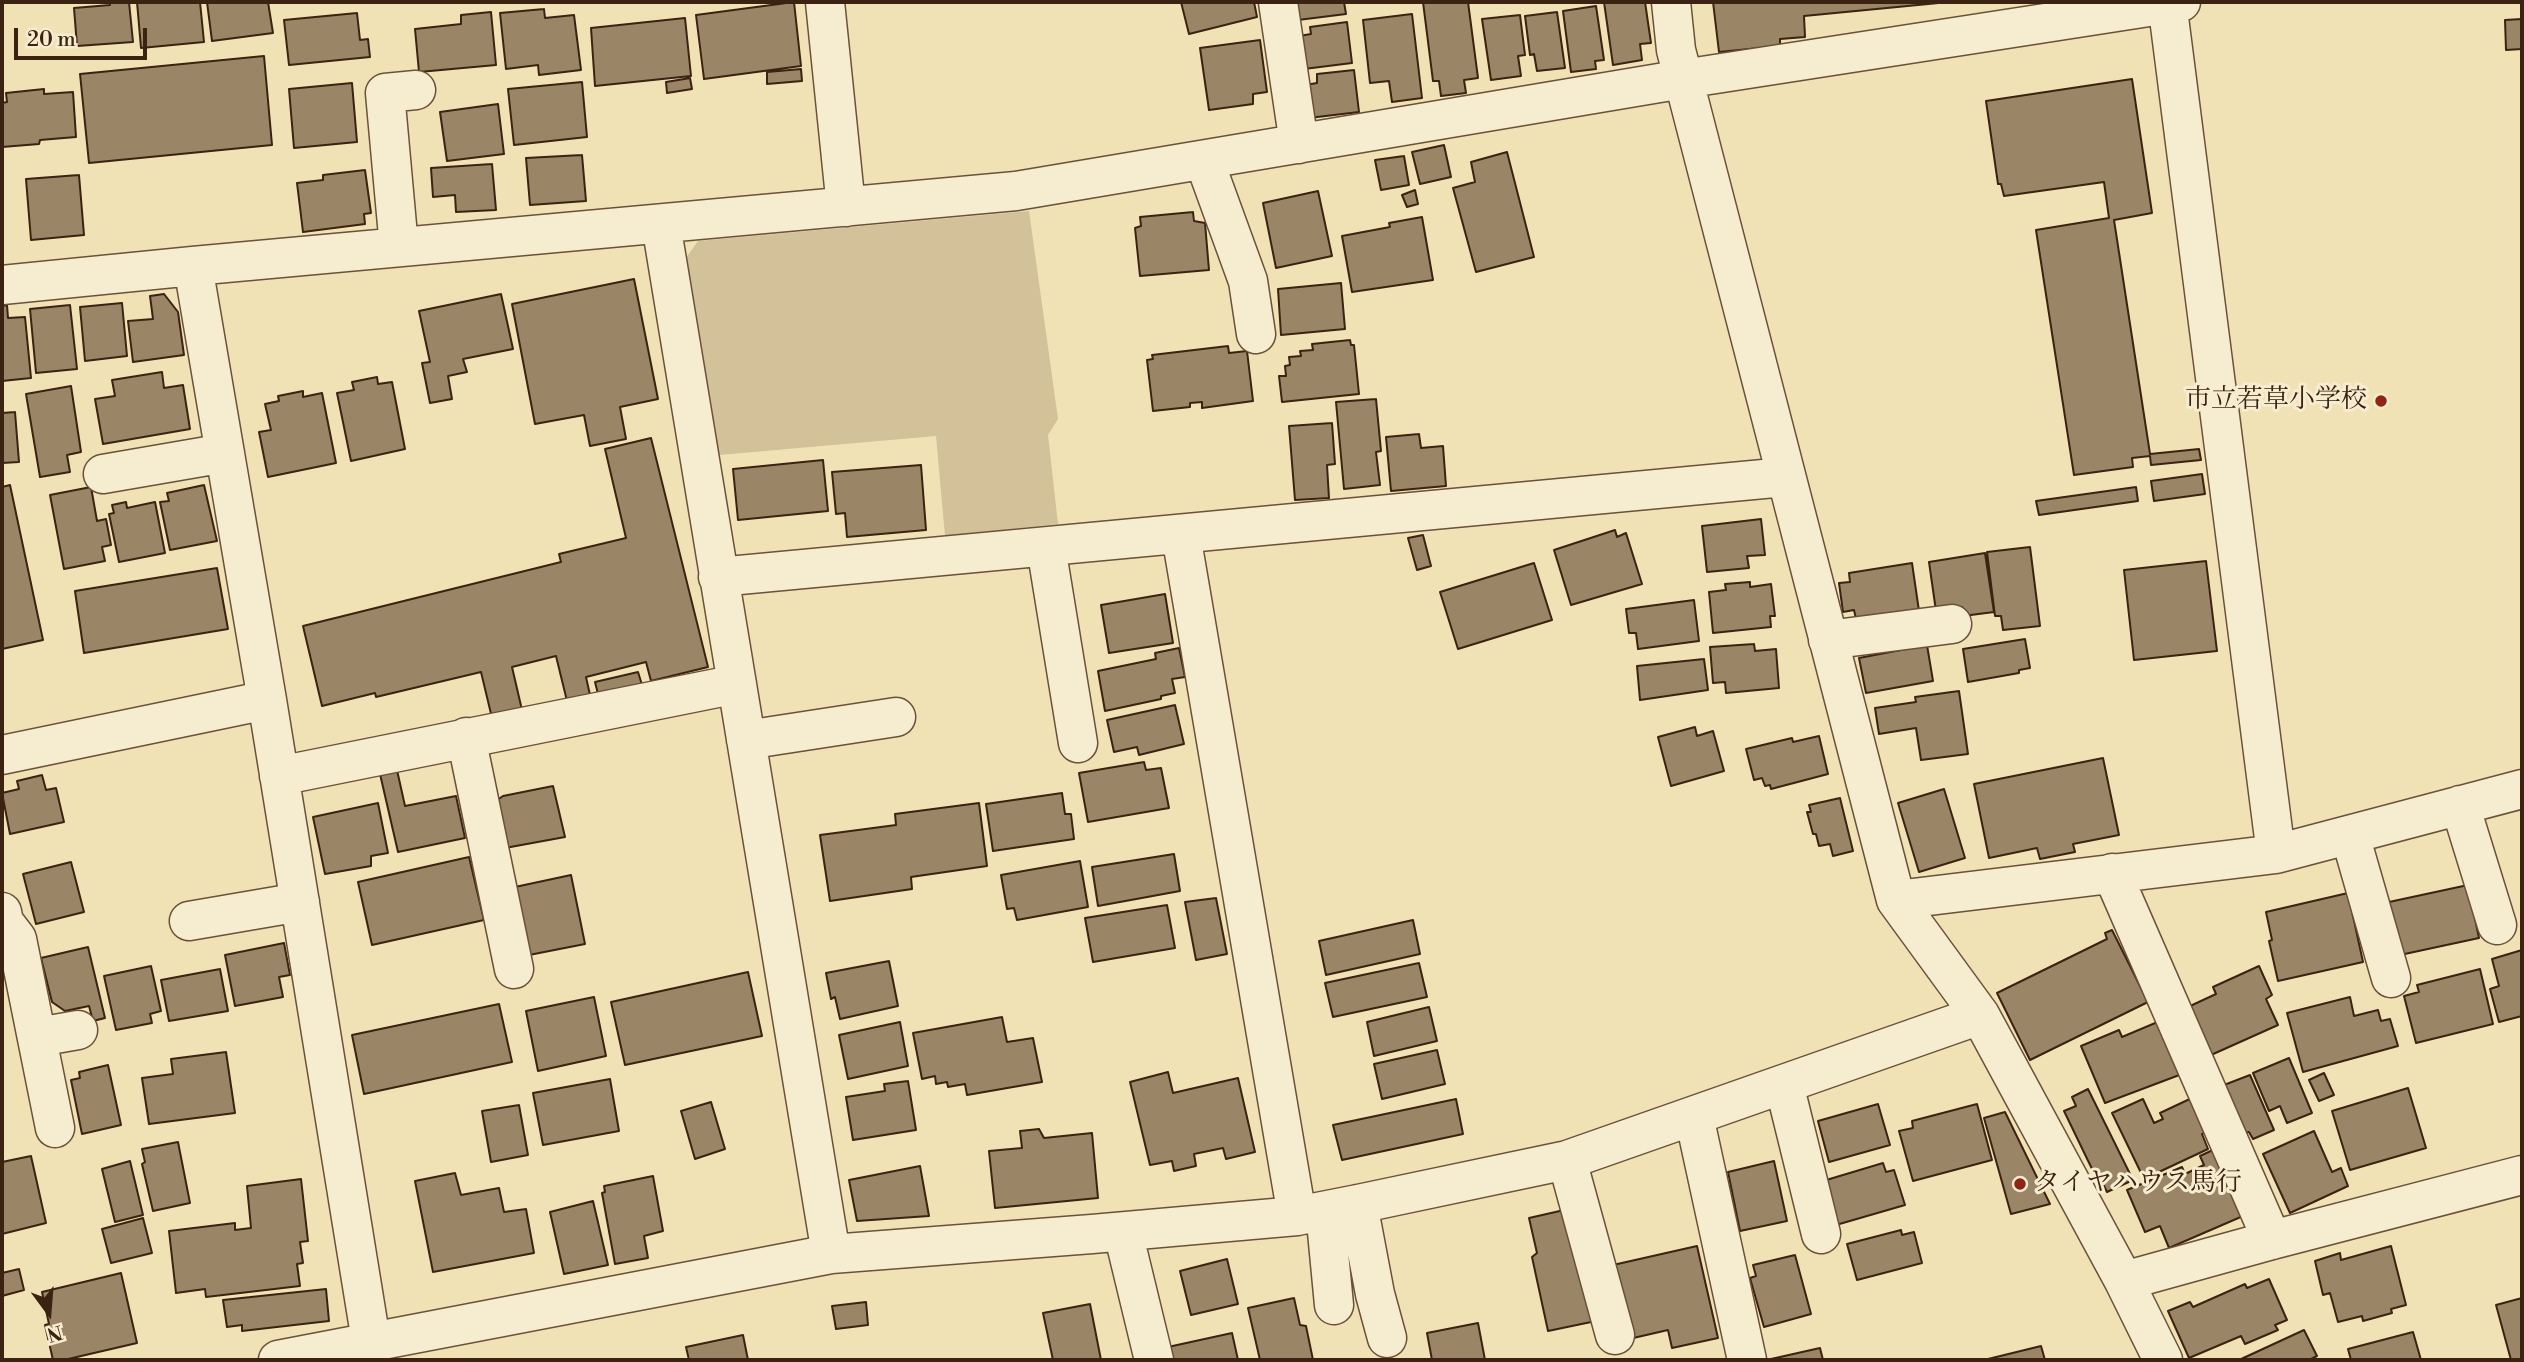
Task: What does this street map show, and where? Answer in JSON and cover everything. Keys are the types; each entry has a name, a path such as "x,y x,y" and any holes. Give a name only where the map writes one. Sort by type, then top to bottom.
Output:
{"street":[{"path":"825,2 846,207"},
{"path":"1278,2 1299,144"},
{"path":"1671,2 1676,50 1683,79 1896,900 1980,1015 2124,1281 2163,1360"},
{"path":"2167,2 2276,854"},
{"path":"2,285 1016,191 1683,79 2167,2 2181,2"},
{"path":"399,247 384,93 416,90"},
{"path":"1204,160 1248,281 1256,334"},
{"path":"661,224 831,1254"},
{"path":"193,266 267,700 371,1341"},
{"path":"103,474 225,453"},
{"path":"718,577 1785,477"},
{"path":"1181,535 1327,1210 1334,1305"},
{"path":"1046,547 1078,743"},
{"path":"1828,640 1952,624"},
{"path":"279,776 737,684"},
{"path":"2,755 267,700"},
{"path":"746,740 896,718"},
{"path":"466,737 514,970"},
{"path":"1896,900 2276,854 2522,789"},
{"path":"2460,805 2497,925"},
{"path":"2350,835 2391,978"},
{"path":"2112,873 2272,1240"},
{"path":"189,921 300,902"},
{"path":"2,912 4,922 17,939 55,1128"},
{"path":"278,1360 831,1254 1123,1232 1327,1210 1567,1160 1980,1015"},
{"path":"38,1037 78,1030"},
{"path":"1784,1084 1821,1234"},
{"path":"1694,1116 1747,1360"},
{"path":"1567,1160 1615,1335"},
{"path":"2124,1281 2522,1175"},
{"path":"1327,1210 1375,1294 1387,1338"},
{"path":"1123,1232 1154,1360"}],"shaded area":[{"path":"1029,211 1058,419 1048,435 1058,524 945,536 936,436 719,455 686,258 698,241"}],"building":[{"path":"110,2 129,2 133,42 77,46 74,8 110,5"},
{"path":"137,2 200,2 204,42 141,48"},
{"path":"207,2 268,2 273,33 212,41"},
{"path":"794,2 801,66 704,79 696,15"},
{"path":"1181,2 1254,2 1257,17 1189,34"},
{"path":"1296,2 1344,2 1346,14 1298,20"},
{"path":"1423,2 1468,2 1478,78 1464,80 1466,93 1441,96 1439,81 1433,81"},
{"path":"1604,2 1645,2 1651,43 1640,44 1642,60 1613,65"},
{"path":"1713,2 1949,2 1804,16 1805,37 1780,39 1780,46 1719,52"},
{"path":"1596,6 1604,60 1595,61 1596,69 1571,72 1563,11"},
{"path":"544,9 545,18 574,15 581,70 539,75 538,65 506,69 500,13"},
{"path":"491,12 496,65 419,72 415,29 461,24 461,15"},
{"path":"1557,12 1565,68 1537,71 1534,54 1530,55 1525,16"},
{"path":"357,13 360,40 368,39 370,57 289,65 284,20"},
{"path":"1412,14 1422,98 1392,102 1389,81 1370,83 1363,20"},
{"path":"1520,15 1525,55 1518,56 1521,76 1491,80 1482,19"},
{"path":"685,18 691,76 595,86 591,28"},
{"path":"2522,19 2522,49 2506,50 2505,20"},
{"path":"1347,22 1352,63 1304,69 1299,36 1311,34 1310,27"},
{"path":"1260,40 1267,92 1253,94 1253,104 1209,110 1200,48"},
{"path":"264,56 272,145 89,163 80,74"},
{"path":"801,69 802,81 767,84 767,72"},
{"path":"1354,70 1359,112 1309,118 1305,85 1317,83 1317,74"},
{"path":"690,78 692,89 667,93 666,82"},
{"path":"2132,79 2152,213 2114,220 2150,454 2199,449 2201,460 2151,465 2150,456 2132,458 2133,467 2074,475 2036,230 2109,218 2104,182 2004,196 2001,184 1998,184 1986,101"},
{"path":"582,82 587,137 514,145 508,89"},
{"path":"352,83 357,142 294,148 289,89"},
{"path":"44,89 44,94 73,92 76,137 2,147 2,103 7,102 6,93"},
{"path":"498,104 504,154 447,161 440,112"},
{"path":"1444,145 1451,177 1420,184 1412,152"},
{"path":"1507,152 1534,257 1476,272 1453,188 1475,182 1471,162"},
{"path":"582,155 586,201 530,205 526,158"},
{"path":"1404,156 1409,185 1381,190 1375,160"},
{"path":"492,164 496,210 456,212 455,195 433,197 431,168"},
{"path":"365,170 371,213 364,214 365,224 303,232 297,183 323,180 323,175"},
{"path":"79,175 84,235 31,240 26,179"},
{"path":"1415,190 1418,204 1407,207 1402,195"},
{"path":"1318,191 1332,256 1276,268 1263,203"},
{"path":"1193,212 1194,221 1205,223 1209,270 1140,276 1135,228 1141,226 1140,217"},
{"path":"1422,217 1433,280 1352,292 1342,236 1390,227 1389,223"},
{"path":"634,279 658,399 620,407 626,439 590,446 584,415 535,424 512,304"},
{"path":"1341,283 1345,329 1281,335 1278,289"},
{"path":"164,294 178,312 184,355 133,362 128,321 153,319 150,296"},
{"path":"501,294 513,349 463,359 467,372 448,376 452,399 430,403 422,363 430,362 419,311"},
{"path":"122,303 127,356 85,361 80,307"},
{"path":"7,305 8,318 25,317 31,378 2,381 2,306"},
{"path":"70,305 77,369 36,373 30,309"},
{"path":"1350,340 1351,345 1354,345 1359,394 1282,402 1279,376 1286,376 1285,366 1290,365 1289,357 1301,356 1300,351 1313,350 1312,344"},
{"path":"1228,346 1229,353 1247,351 1253,401 1202,408 1202,402 1190,403 1190,407 1153,411 1147,360 1153,359 1152,355"},
{"path":"162,372 164,388 183,385 190,429 103,444 95,399 115,396 112,380"},
{"path":"377,377 378,384 392,382 405,449 351,461 337,393 354,390 352,382"},
{"path":"71,386 81,452 67,455 70,472 40,477 26,394"},
{"path":"303,391 303,397 322,393 336,463 268,477 259,432 271,430 265,404 279,401 278,396"},
{"path":"1376,399 1381,451 1376,452 1380,485 1344,489 1336,402"},
{"path":"15,412 19,462 2,463 2,413"},
{"path":"1332,423 1335,464 1327,465 1329,498 1295,500 1289,426"},
{"path":"1419,434 1421,448 1443,446 1446,486 1391,491 1386,437"},
{"path":"651,438 708,667 651,681 646,662 586,677 590,695 567,701 556,656 512,667 522,710 492,718 481,672 376,697 375,693 322,706 303,626 561,562 559,554 626,538 605,449"},
{"path":"823,460 828,511 738,520 733,469"},
{"path":"921,465 926,530 847,537 845,513 836,514 832,472"},
{"path":"2202,474 2205,494 2154,501 2151,481"},
{"path":"10,485 43,640 2,649 2,487"},
{"path":"204,485 217,541 170,550 160,502 169,501 167,493"},
{"path":"91,487 97,521 106,519 111,545 102,547 105,561 64,569 50,495"},
{"path":"2136,487 2138,501 2039,515 2036,501"},
{"path":"126,502 127,508 155,502 165,553 119,562 109,514 114,513 112,505"},
{"path":"1761,519 1765,555 1747,556 1749,568 1707,572 1702,526"},
{"path":"1615,530 1617,537 1626,533 1642,584 1571,605 1554,550"},
{"path":"1423,535 1431,566 1417,570 1408,538"},
{"path":"2030,547 2040,626 2003,630 2001,616 1995,616 1987,552"},
{"path":"1985,553 1994,612 1963,616 1962,607 1936,611 1929,562"},
{"path":"2206,561 2217,651 2134,660 2124,570"},
{"path":"1534,563 1552,620 1458,649 1440,592"},
{"path":"1912,563 1919,611 1856,619 1854,610 1843,612 1839,583 1850,582 1849,573"},
{"path":"217,568 228,629 84,653 75,591"},
{"path":"1750,582 1750,587 1771,584 1775,616 1770,616 1771,627 1713,633 1709,592 1726,590 1725,584"},
{"path":"1165,594 1173,643 1109,653 1101,605"},
{"path":"1694,600 1699,641 1638,649 1636,633 1629,633 1626,609"},
{"path":"2025,639 2030,668 2019,670 2019,673 1968,682 1963,649"},
{"path":"1754,644 1755,651 1776,649 1779,688 1726,693 1725,682 1713,683 1710,647"},
{"path":"1927,645 1933,681 1866,693 1859,658"},
{"path":"1179,648 1185,677 1172,679 1175,693 1161,696 1161,699 1105,711 1098,671 1156,659 1155,653"},
{"path":"1704,659 1708,690 1640,700 1637,666"},
{"path":"638,672 643,688 599,698 595,682"},
{"path":"1959,691 1968,754 1921,760 1916,728 1879,734 1875,708 1916,702 1915,697"},
{"path":"1175,705 1184,744 1139,755 1137,747 1114,752 1107,720"},
{"path":"1695,727 1697,736 1713,731 1724,771 1671,786 1658,737"},
{"path":"1819,736 1828,774 1771,789 1770,785 1765,786 1762,778 1754,780 1746,749 1792,738 1793,742"},
{"path":"2103,758 2119,835 2073,844 2075,852 2040,859 2037,848 1989,858 1974,784"},
{"path":"1144,762 1146,770 1161,768 1169,808 1088,822 1079,773"},
{"path":"397,770 405,806 456,796 465,838 398,852 380,774"},
{"path":"42,775 46,790 56,788 64,822 10,834 2,793 19,789 17,781"},
{"path":"553,786 565,837 505,848 496,801 503,796"},
{"path":"1944,789 1965,858 1919,872 1898,803"},
{"path":"1062,793 1065,814 1071,814 1074,839 993,851 986,804"},
{"path":"1840,798 1853,851 1833,856 1830,844 1819,846 1807,812 1811,812 1809,805"},
{"path":"378,803 388,853 371,856 371,866 325,874 313,817"},
{"path":"979,803 987,866 911,877 912,889 830,901 820,835 896,825 895,814"},
{"path":"1174,854 1180,891 1098,906 1092,867"},
{"path":"469,857 484,920 372,945 358,882"},
{"path":"1080,861 1088,907 1017,920 1014,908 1007,909 1001,875"},
{"path":"71,862 84,912 36,924 23,874"},
{"path":"571,875 585,944 529,955 515,887"},
{"path":"2468,885 2479,938 2400,955 2389,902"},
{"path":"2348,893 2363,962 2278,981 2266,912"},
{"path":"1216,898 1227,954 1196,960 1185,902"},
{"path":"1167,905 1175,948 1093,962 1085,918"},
{"path":"1413,920 1420,954 1326,975 1319,941"},
{"path":"2112,930 2148,1002 2030,1060 1997,993 2107,939 2105,933"},
{"path":"284,943 290,975 279,977 283,997 235,1006 225,955"},
{"path":"88,947 105,1018 93,1021 89,1006 65,1011 52,1002 41,958"},
{"path":"2522,950 2522,1016 2499,1022 2490,989 2499,986 2492,959"},
{"path":"889,961 898,1006 840,1019 835,997 831,999 826,973"},
{"path":"1419,963 1427,997 1333,1017 1325,983"},
{"path":"151,966 161,1011 150,1014 152,1023 116,1030 104,976"},
{"path":"2259,966 2272,995 2266,999 2278,1025 2211,1055 2188,1007 2216,994 2213,987"},
{"path":"220,969 228,1011 169,1021 161,980"},
{"path":"2480,969 2493,1024 2416,1043 2404,996 2419,992 2417,985"},
{"path":"748,972 762,1036 625,1065 611,1002"},
{"path":"594,997 606,1056 538,1071 526,1011"},
{"path":"2350,997 2354,1016 2378,1010 2381,1021 2390,1019 2398,1046 2303,1072 2287,1013"},
{"path":"499,1004 512,1062 364,1094 352,1035"},
{"path":"1429,1007 1437,1041 1374,1056 1367,1022"},
{"path":"1002,1017 1007,1042 1033,1038 1042,1082 967,1095 965,1084 948,1087 947,1082 936,1084 935,1076 922,1079 913,1033"},
{"path":"2160,1021 2182,1074 2105,1103 2081,1046 2119,1030 2122,1037"},
{"path":"900,1022 908,1066 848,1079 839,1035"},
{"path":"1437,1050 1445,1084 1382,1099 1374,1064"},
{"path":"226,1052 235,1113 149,1124 142,1078 173,1074 171,1059"},
{"path":"2289,1058 2312,1113 2287,1123 2280,1106 2269,1111 2253,1073"},
{"path":"108,1065 121,1125 82,1134 71,1080 80,1078 79,1072"},
{"path":"1168,1072 1173,1093 1238,1078 1255,1152 1226,1159 1223,1148 1194,1154 1196,1166 1174,1171 1172,1161 1150,1165 1130,1082"},
{"path":"2324,1073 2334,1095 2319,1101 2309,1080"},
{"path":"2250,1075 2274,1130 2253,1139 2249,1132 2245,1133 2224,1085"},
{"path":"610,1079 619,1131 543,1145 533,1093"},
{"path":"908,1081 916,1130 853,1140 846,1097 885,1091 884,1084"},
{"path":"2408,1088 2426,1148 2350,1170 2332,1111"},
{"path":"2088,1089 2133,1180 2107,1192 2096,1170 2093,1171 2064,1111 2076,1106 2072,1097"},
{"path":"2194,1097 2209,1130 2202,1134 2208,1149 2144,1179 2112,1113 2143,1099 2154,1123 2163,1119 2160,1113"},
{"path":"1456,1099 1463,1134 1342,1160 1333,1125"},
{"path":"711,1102 725,1149 695,1159 681,1111"},
{"path":"1878,1104 1890,1145 1829,1162 1818,1121"},
{"path":"1977,1104 1992,1160 1913,1181 1899,1131 1913,1128 1912,1121"},
{"path":"519,1105 528,1155 491,1162 482,1111"},
{"path":"2005,1112 2050,1204 2011,1214 1984,1118"},
{"path":"1039,1129 1044,1138 1092,1133 1098,1198 995,1208 989,1151 1022,1148 1020,1131"},
{"path":"2314,1131 2332,1172 2341,1168 2348,1186 2290,1213 2263,1154"},
{"path":"178,1142 190,1203 153,1211 142,1164 145,1162 142,1149"},
{"path":"2215,1149 2243,1216 2169,1248 2160,1226 2145,1232 2127,1190 2182,1167 2185,1174 2204,1165 2200,1156"},
{"path":"31,1156 46,1223 2,1234 2,1162"},
{"path":"130,1161 143,1215 115,1222 102,1169"},
{"path":"1774,1161 1787,1221 1740,1231 1728,1172"},
{"path":"1883,1163 1886,1172 1894,1170 1905,1205 1836,1225 1823,1181"},
{"path":"920,1166 929,1216 857,1221 849,1180"},
{"path":"455,1173 461,1195 499,1188 504,1212 526,1209 534,1253 433,1272 415,1181"},
{"path":"653,1176 663,1231 644,1236 648,1258 615,1264 602,1193 605,1192 604,1186"},
{"path":"301,1179 308,1241 300,1242 303,1263 297,1264 300,1286 206,1297 205,1289 176,1293 169,1231 235,1223 235,1230 251,1228 247,1186"},
{"path":"593,1201 608,1265 564,1274 550,1212"},
{"path":"1573,1208 1596,1321 1548,1331 1532,1257 1537,1253 1529,1218"},
{"path":"143,1218 152,1253 111,1263 102,1229"},
{"path":"1901,1230 1902,1235 1914,1232 1922,1263 1857,1280 1847,1244"},
{"path":"1697,1246 1718,1338 1672,1348 1668,1330 1629,1339 1613,1265"},
{"path":"2391,1246 2406,1305 2391,1309 2392,1313 2363,1321 2362,1316 2338,1322 2330,1293 2323,1295 2315,1261 2340,1253 2341,1260"},
{"path":"1795,1255 1811,1314 1764,1327 1750,1278 1756,1276 1753,1265"},
{"path":"1227,1259 1238,1304 1191,1315 1180,1271"},
{"path":"19,1269 24,1290 2,1296 2,1273"},
{"path":"121,1273 137,1343 64,1360 53,1360 45,1325 49,1324 42,1292"},
{"path":"2269,1279 2287,1320 2275,1325 2278,1330 2245,1344 2241,1336 2189,1358 2168,1311 2190,1302 2193,1307 2245,1284 2247,1288"},
{"path":"326,1289 329,1321 242,1331 242,1325 227,1327 223,1300"},
{"path":"1294,1298 1300,1325 1306,1326 1313,1360 1260,1360 1248,1308"},
{"path":"2522,1298 2522,1360 2511,1360 2496,1305"},
{"path":"866,1302 868,1325 836,1329 832,1306"},
{"path":"1090,1304 1101,1360 1053,1360 1043,1313"},
{"path":"1478,1323 1485,1360 1432,1360 1427,1333"},
{"path":"2304,1330 2317,1356 2309,1360 2239,1360"},
{"path":"2413,1332 2421,1360 2351,1360 2348,1349"},
{"path":"1232,1333 1238,1360 1171,1360 1168,1347"},
{"path":"743,1335 748,1360 689,1360 686,1347"},
{"path":"2041,1346 2045,1360 1984,1360"},
{"path":"1820,1348 1823,1360 1771,1360 1771,1359"}],"place":[{"name":"市立若草小学校","path":"2381,401"},
{"name":"タイヤハウス馬行","path":"2020,1184"}]}
